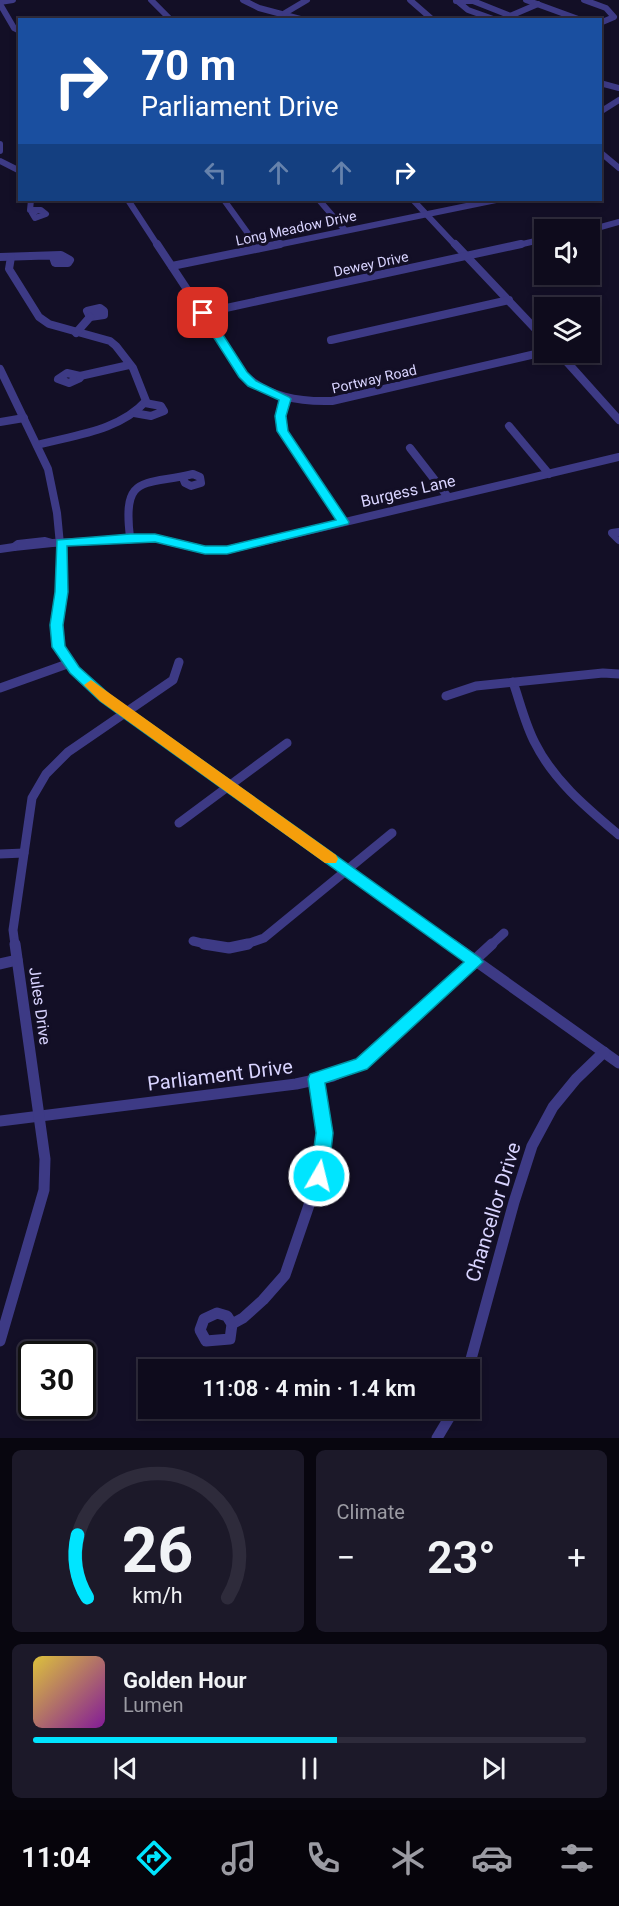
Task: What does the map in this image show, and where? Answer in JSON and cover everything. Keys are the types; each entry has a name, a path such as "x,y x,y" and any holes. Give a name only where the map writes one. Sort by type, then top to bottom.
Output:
{"street":[{"path":"13,0 0,3 14,28 18,30"},
{"path":"151,0 169,18"},
{"path":"243,0 259,8 299,18"},
{"path":"285,13 307,0"},
{"path":"410,0 430,18"},
{"path":"456,0 473,2 516,18"},
{"path":"456,0 464,8 491,18"},
{"path":"526,0 576,18"},
{"path":"584,0 611,12 614,17 602,22"},
{"path":"506,18 538,4"},
{"path":"602,84 619,88"},
{"path":"602,111 619,100"},
{"path":"0,144 0,151"},
{"path":"604,159 619,156"},
{"path":"604,159 619,168"},
{"path":"0,161 18,170"},
{"path":"31,201 30,210 36,211"},
{"name":"Portway Road","path":"129,201 243,374 252,383 285,399 309,402 332,401 534,354"},
{"path":"225,201 260,248"},
{"path":"320,201 344,230"},
{"path":"414,201 534,327"},
{"name":"Long Meadow Drive","path":"172,266 491,201"},
{"path":"600,227 619,222"},
{"name":"Dewey Drive","path":"203,313 534,241"},
{"path":"0,257 53,257"},
{"path":"11,257 9,269 39,317 49,324 110,341 118,347 143,387 145,403"},
{"path":"331,340 509,300"},
{"path":"76,333 90,317"},
{"path":"568,363 619,420"},
{"path":"80,376 129,365"},
{"path":"0,369 48,469 62,592 56,625 59,647 70,663 105,697 124,711 619,1063"},
{"path":"285,399 280,416 282,431 343,522"},
{"path":"134,413 151,416 164,411 165,408 145,403"},
{"path":"37,445 118,422 134,413 145,403"},
{"path":"0,422 24,418"},
{"path":"509,426 549,474"},
{"path":"410,448 448,497"},
{"name":"Burgess Lane","path":"0,549 130,537 155,538 205,550 227,550 619,457"},
{"path":"130,537 128,502 136,488 152,480 183,478"},
{"path":"619,532 612,533 619,540"},
{"name":"Jules Drive","path":"0,1338 45,1190 45,1158 13,930 32,798 46,774 68,752 124,711 173,680 179,662"},
{"path":"0,688 70,663"},
{"path":"446,696 476,686 603,673 619,674"},
{"path":"513,682 535,744 557,777 576,799 619,835"},
{"path":"179,823 287,742"},
{"path":"193,941 221,949 242,947 264,938 392,833"},
{"path":"0,854 24,853"},
{"name":"Parliament Drive","path":"0,1121 296,1084 362,1064 504,933"},
{"path":"0,964 17,960"},
{"name":"Chancellor Drive","path":"471,1359 514,1202 532,1146 553,1107 576,1078 604,1052"},
{"path":"232,1324 243,1318 263,1300 285,1275 319,1176 325,1133 316,1079"},
{"path":"437,1438 448,1419"}],"slow traffic":[{"path":"91,685 330,859"}],"route":[{"path":"203,313 243,374 252,383 285,399 280,416 282,431 343,522 215,551 155,538 130,537 61,542 62,592 56,625 59,647 75,670 105,697 475,962 362,1064 333,1076 316,1079 325,1133 319,1176"}]}
